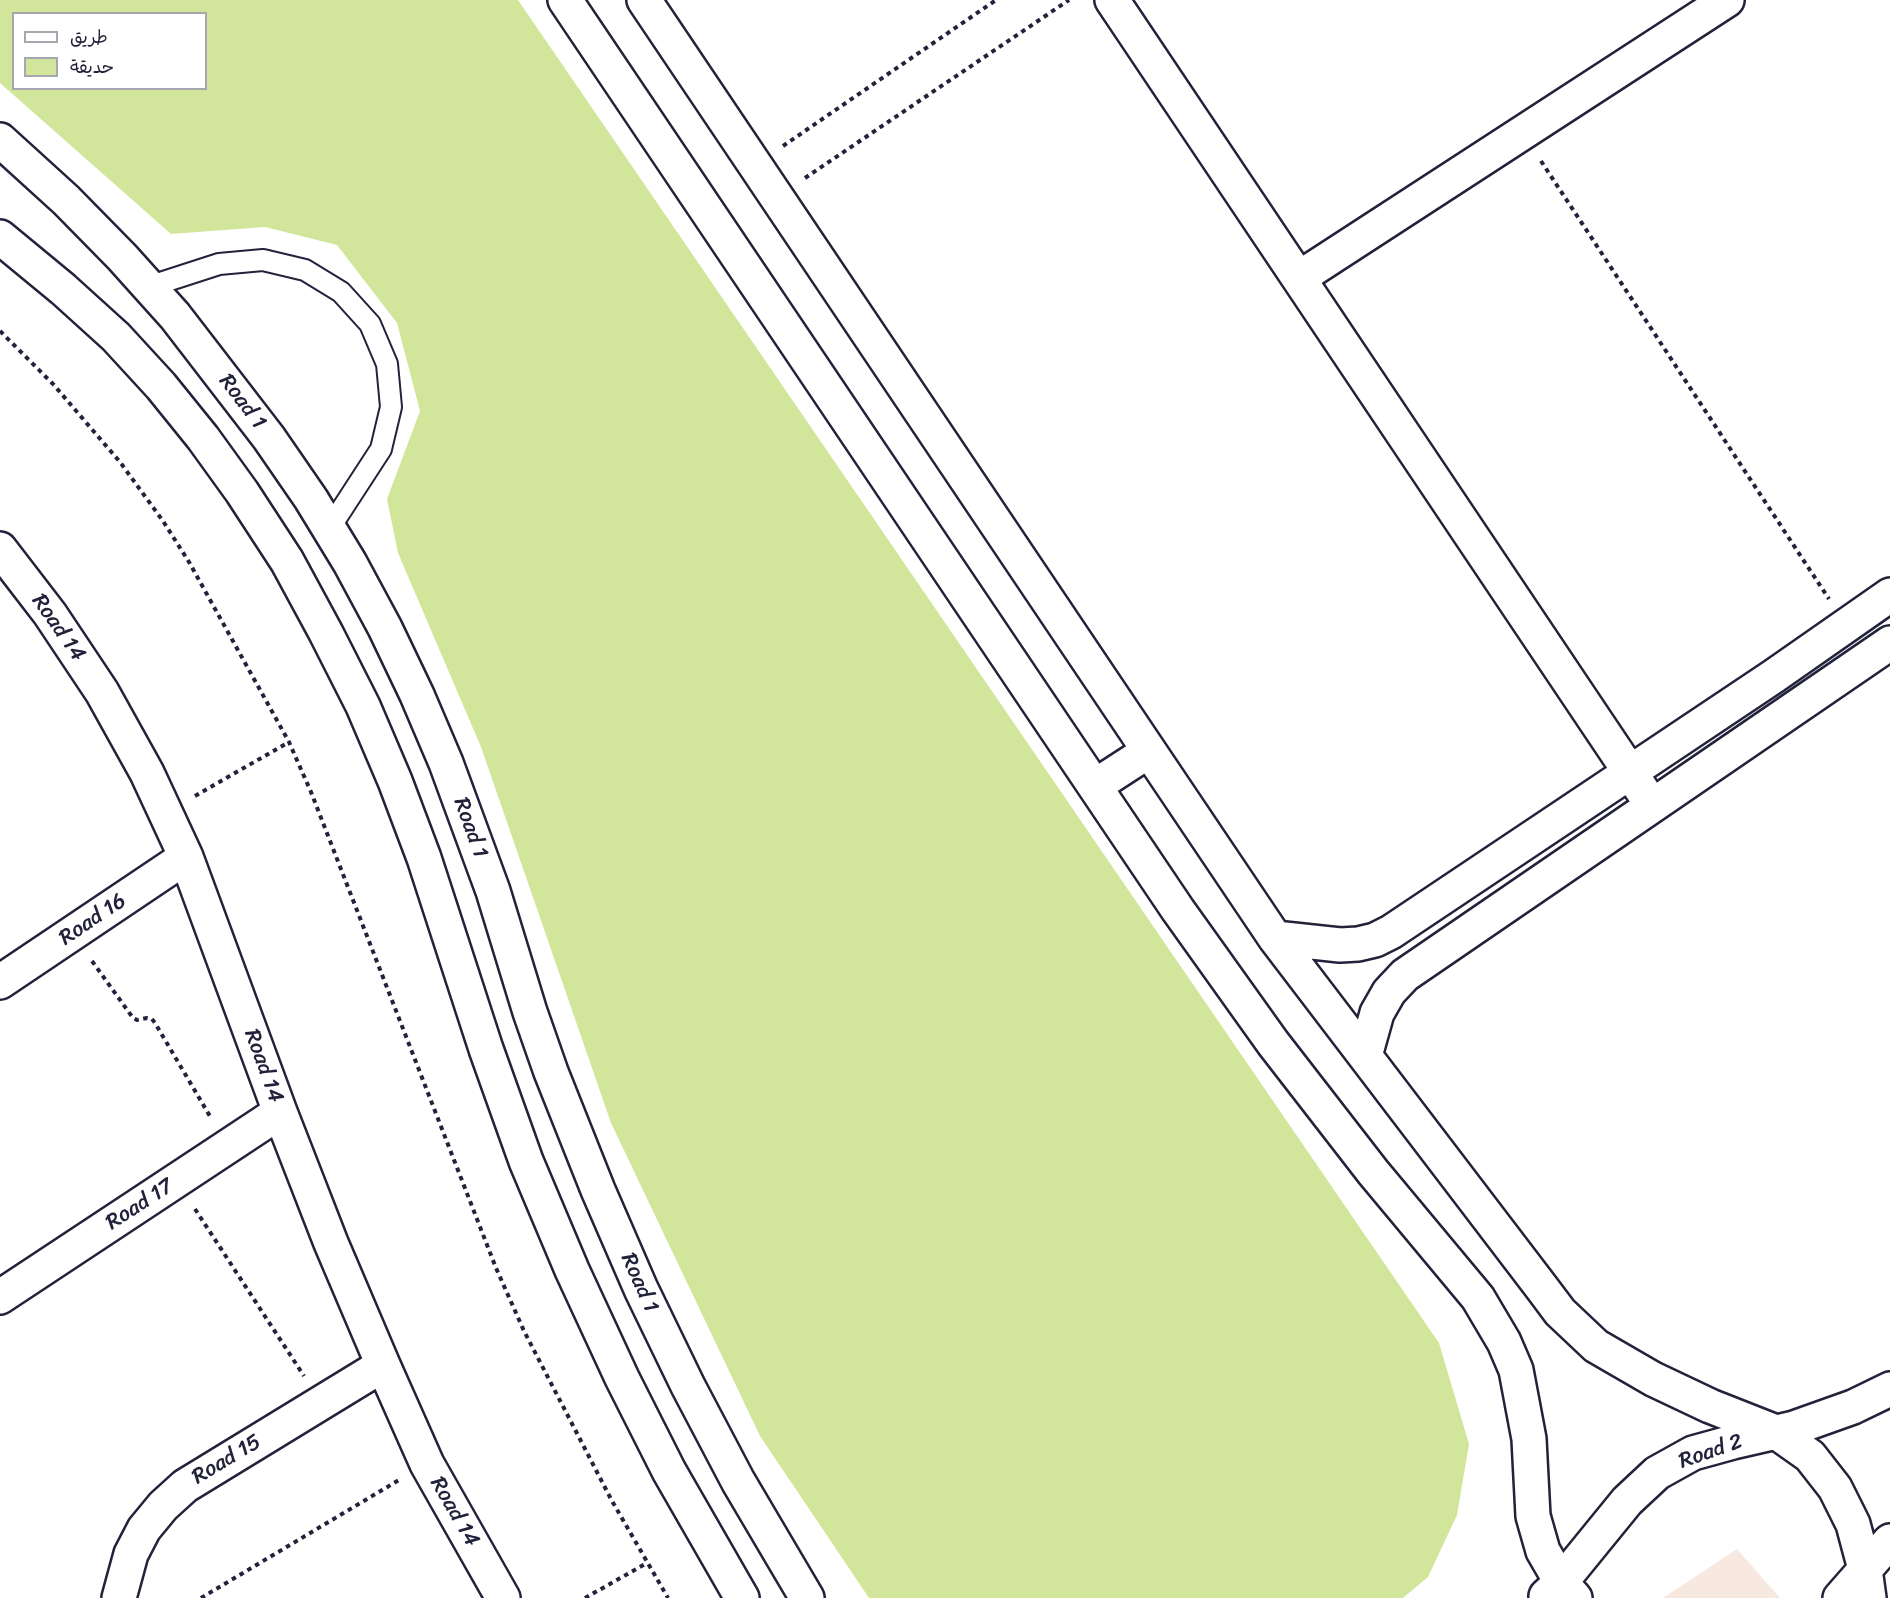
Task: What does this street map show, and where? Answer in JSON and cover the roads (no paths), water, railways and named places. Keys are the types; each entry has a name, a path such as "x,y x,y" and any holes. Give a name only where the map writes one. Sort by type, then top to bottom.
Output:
{"street":[{"path":"564,0 1178,910 1273,1043 1373,1172 1478,1298 1504,1342 1516,1370 1529,1439 1533,1516 1543,1551 1560,1593"},
{"path":"644,0 1275,938 1560,1312 1596,1346 1653,1379 1710,1406 1776,1432 1810,1456 1835,1488 1853,1524 1867,1583"},
{"path":"1112,0 1652,805"},
{"path":"1299,278 1727,0"},
{"name":"Road 1","path":"0,140 66,200 182,325 263,429 311,499 385,628 446,764 493,891 551,1072 641,1289 687,1386 738,1481 807,1598"},
{"path":"0,237 116,337 161,386 242,492 287,561 321,622 363,706 395,781 424,858 482,1038 526,1161 572,1270 622,1378 669,1471 742,1598"},
{"name":"Road 14","path":"0,549 50,614 102,692 147,773 186,857 280,1112 331,1243 383,1365 427,1464 503,1598"},
{"path":"1275,938 1340,945 1375,940 1391,932 1890,595"},
{"path":"1365,1056 1377,1013 1389,992 1405,975 1890,643"},
{"path":"1095,786 1149,751"},
{"name":"Road 16","path":"0,982 186,857"},
{"name":"Road 17","path":"0,1297 280,1112"},
{"name":"Road 15","path":"126,1592 131,1554 144,1529 170,1499 185,1486 383,1365"},
{"name":"Road 2","path":"1560,1593 1627,1501 1657,1473 1693,1453 1794,1428 1853,1407 1890,1389"},
{"path":"1840,1598 1867,1583 1890,1541"}],"lane":[{"path":"148,286 219,264 263,260 305,270 341,292 370,324 387,364 391,407 381,449 329,529"}]}
